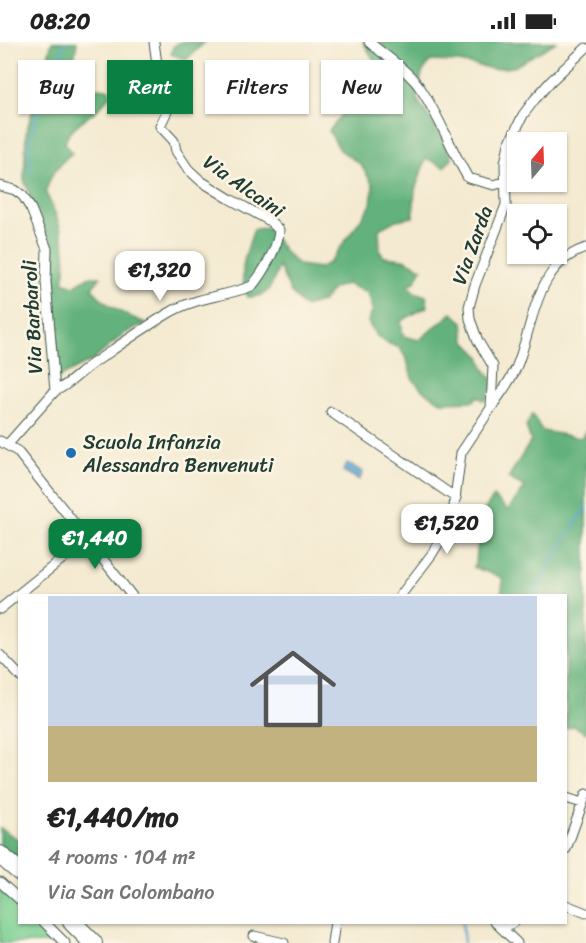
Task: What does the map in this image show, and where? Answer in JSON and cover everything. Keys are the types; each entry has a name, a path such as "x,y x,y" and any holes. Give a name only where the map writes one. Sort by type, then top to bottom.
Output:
{"highway":[{"path":"0,855 18,870"},
{"path":"0,866 18,880"},
{"path":"63,924 82,943"},
{"path":"74,924 93,943"}],"street":[{"path":"154,42 160,86 171,103 159,124 173,131"},
{"path":"369,42 398,64 417,84 440,121 468,178 494,185 504,182"},
{"name":"Via Zarda","path":"491,408 493,366 478,341 470,319 469,307 475,285 506,205 504,182 509,144 523,115 551,81 586,48"},
{"name":"Via Alcaini","path":"3,444 55,391 64,387 90,366 171,312 194,301 252,286 267,262 278,239 279,230 270,221 201,180 188,168 176,151 174,141 159,124"},
{"name":"Via Barbaroli","path":"1,188 15,190 23,196 31,209 47,249 46,282 55,391"},
{"path":"402,594 432,554 446,531 453,514 461,453 516,368 536,301 549,276 570,256 586,248"},
{"path":"331,412 456,498"},
{"path":"3,444 23,458 130,594"},
{"path":"19,594 87,539"},
{"path":"0,609 18,595"},
{"path":"0,655 18,674"},
{"path":"567,798 584,798 567,846"},
{"path":"0,882 18,898"},
{"path":"567,905 586,913"},
{"path":"46,924 65,943"},
{"path":"332,943 335,924"},
{"path":"499,926 517,943"},
{"path":"254,936 284,943"}],"green space":[{"path":"52,42 77,42 74,60 47,60"},
{"path":"180,42 205,42 186,60 171,54 173,47"},
{"path":"363,42 556,42 514,67 493,69 459,62 430,61 422,73 417,99 443,138 452,158 444,167 426,158 415,190 413,217 396,220 379,229 380,251 384,257 403,259 422,268 415,282 408,285 414,292 426,296 428,306 401,321 403,336 419,340 452,313 463,322 465,341 480,356 484,368 495,383 485,401 477,396 474,401 441,402 422,390 412,378 407,360 400,348 381,339 371,328 368,322 373,309 368,293 347,284 334,288 322,302 304,307 290,291 279,266 266,292 255,297 247,297 244,288 245,255 254,229 268,228 285,252 299,265 320,268 330,262 371,205 373,185 361,165 340,150 329,131 342,114 403,114 403,60 374,60"},
{"path":"95,88 107,89 107,98 95,111"},
{"path":"31,114 92,114 70,132 65,143 72,153 55,170 47,187 46,193 59,225 65,248 63,282 74,286 88,277 101,277 92,288 97,295 116,310 146,323 125,333 93,360 58,378 50,244 24,180 26,133"},
{"path":"532,414 542,431 581,438 586,430 586,733 574,726 567,728 567,594 501,594 503,582 501,577 473,567 476,561 481,514 494,497 508,510 525,487 508,478 531,441 526,426"},
{"path":"0,828 18,839 18,867 0,852"},
{"path":"0,889 18,906 18,924 36,924 57,943 0,943"}],"water":[{"path":"347,463 363,472 359,480 343,471"}],"waterway":[{"path":"31,173 29,146 38,107 66,42"},
{"path":"532,594 586,507"},
{"path":"462,924 464,943"}],"place":[{"name":"Scuola Infanzia Alessandra Benvenuti","path":"71,453"}]}
